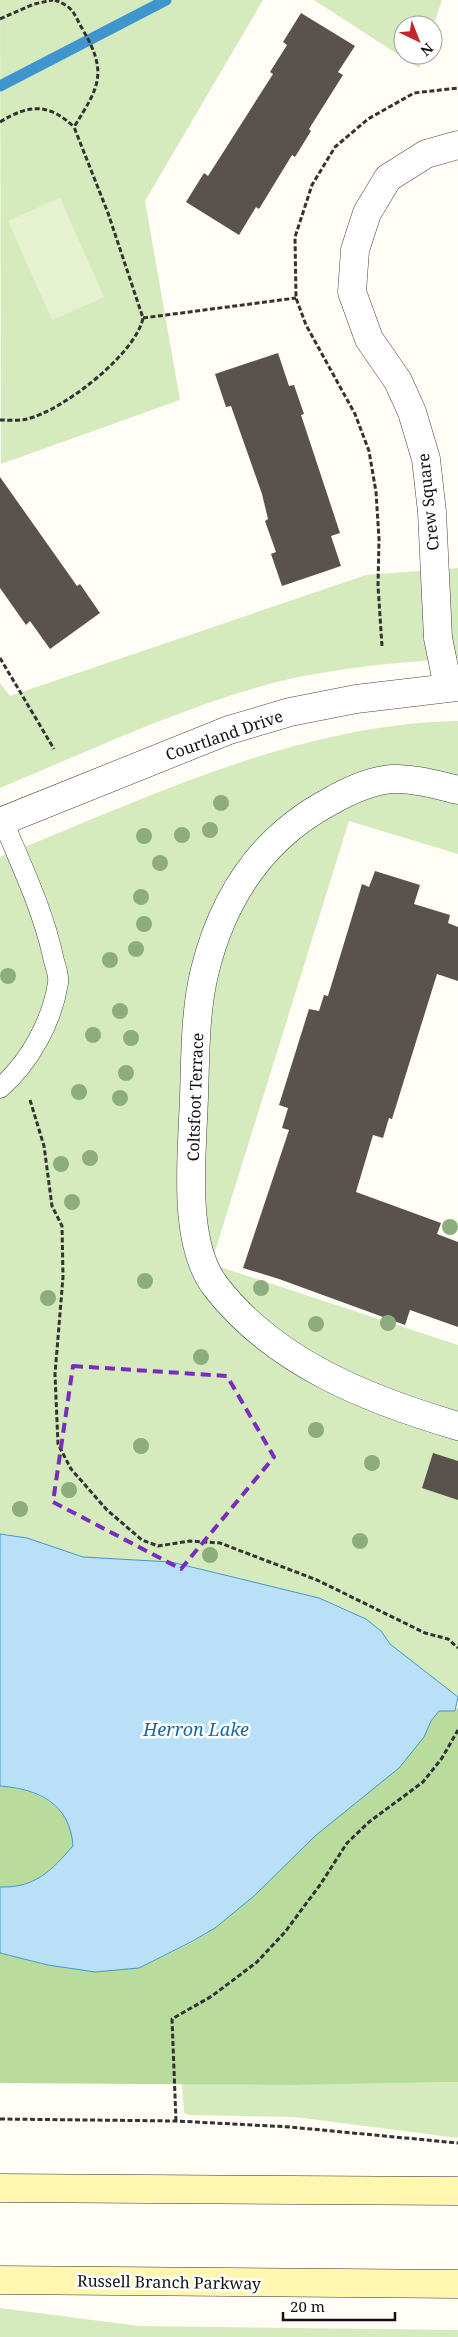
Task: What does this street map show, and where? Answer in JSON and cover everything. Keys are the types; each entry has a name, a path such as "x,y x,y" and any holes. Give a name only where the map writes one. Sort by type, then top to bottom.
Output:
{"main road":[{"path":"0,2188 458,2191"},
{"name":"Russell Branch Parkway","path":"0,2280 458,2284"}],"street":[{"name":"Crew Square","path":"453,687 438,638 432,512 426,459 412,412 398,381 369,339 352,292 355,250 367,213 388,178 426,154 458,145"},
{"name":"Courtland Drive","path":"1,819 229,730 309,708 356,699 453,687"},
{"name":"Coltsfoot Terrace","path":"458,790 429,783 393,779 359,787 312,810 292,824 261,854 238,886 222,918 204,972 198,1012 192,1187 194,1226 200,1257 215,1286 248,1321 278,1347 330,1378 399,1409 458,1426"}],"lane":[{"path":"1,819 48,928 59,982 46,1023 29,1056 7,1082"}],"path":[{"path":"0,19 34,4 54,0 70,6 96,52 99,66 96,86 74,127"},
{"path":"0,122 30,108 45,108 64,117 74,127 108,213 143,318 141,331 123,354 92,382 55,406 27,419 0,420"},
{"path":"143,318 296,298"},
{"path":"0,658 54,749"},
{"path":"7,1082 33,1104 44,1146 52,1206 62,1226 63,1277 56,1374 58,1444 71,1469 107,1510 142,1540 158,1546 190,1541 220,1543 317,1580 425,1634 448,1639 458,1648"},
{"path":"176,2121 172,2019 212,1996 257,1962 285,1932 320,1885 347,1842 369,1822 423,1782 442,1758 458,1730"},
{"path":"0,2119 176,2121 290,2127 458,2143"}],"highlighted area":[{"path":"73,1366 227,1376 274,1457 181,1569 53,1502"}],"green space":[{"path":"0,0 263,0 145,201 180,400 1,464"},
{"path":"314,0 442,0 437,15 393,15 393,51"},
{"path":"60,198 104,297 52,320 8,221"},
{"path":"458,568 458,658 345,669 277,682 206,704 172,717 0,788 0,683 10,696 366,575"},
{"path":"458,721 458,854 349,821 211,1264 458,1345 458,1697 390,1644 381,1631 348,1610 319,1598 171,1562 83,1557 27,1538 0,1534 0,857 167,789 281,750 339,735 398,725"},
{"path":"458,1707 458,2082 296,2085 0,2083 0,1953 48,1965 139,1968 191,1943 215,1928 254,1896 314,1836 399,1768 424,1737 431,1721 439,1711 455,1711"},
{"path":"0,1786 32,1793 50,1802 65,1816 71,1826 73,1846 50,1870 24,1885 0,1887"},
{"path":"458,2082 458,2138 295,2117 189,2115 184,2113 182,2084 296,2085"},
{"path":"0,2308 139,2326 458,2330 458,2337 0,2337"}],"water":[{"name":"Herron Lake","path":"0,1534 27,1538 83,1557 171,1562 319,1598 366,1619 381,1631 390,1644 458,1697 455,1711 439,1711 431,1721 424,1737 399,1768 315,1836 254,1896 215,1928 191,1942 139,1968 95,1972 48,1965 0,1953 0,1887 23,1885 33,1881 57,1863 73,1846 71,1831 66,1819 50,1801 27,1791 0,1786"}],"building":[{"path":"301,13 355,46 338,72 343,75 309,129 311,131 295,157 292,155 259,209 256,207 239,235 186,202 204,173 208,176 273,74 270,72 287,45 283,42"},
{"path":"278,353 289,386 294,385 304,414 301,415 340,533 331,536 341,566 282,586 271,554 276,552 265,521 268,519 262,494 231,406 226,407 215,374"},
{"path":"0,477 77,586 80,584 100,613 50,649 30,621 26,625 0,588"},
{"path":"375,871 420,885 414,904 450,915 448,923 458,927 458,981 437,974 392,1119 389,1118 383,1138 373,1135 356,1192 441,1223 437,1234 458,1242 458,1327 410,1310 405,1325 279,1279 243,1268 289,1130 282,1128 288,1108 279,1105 309,1009 319,1011 324,995 328,996 362,884 369,887"},
{"path":"433,1453 458,1461 458,1500 422,1488"}],"waterway":[{"path":"0,86 166,0"}]}
